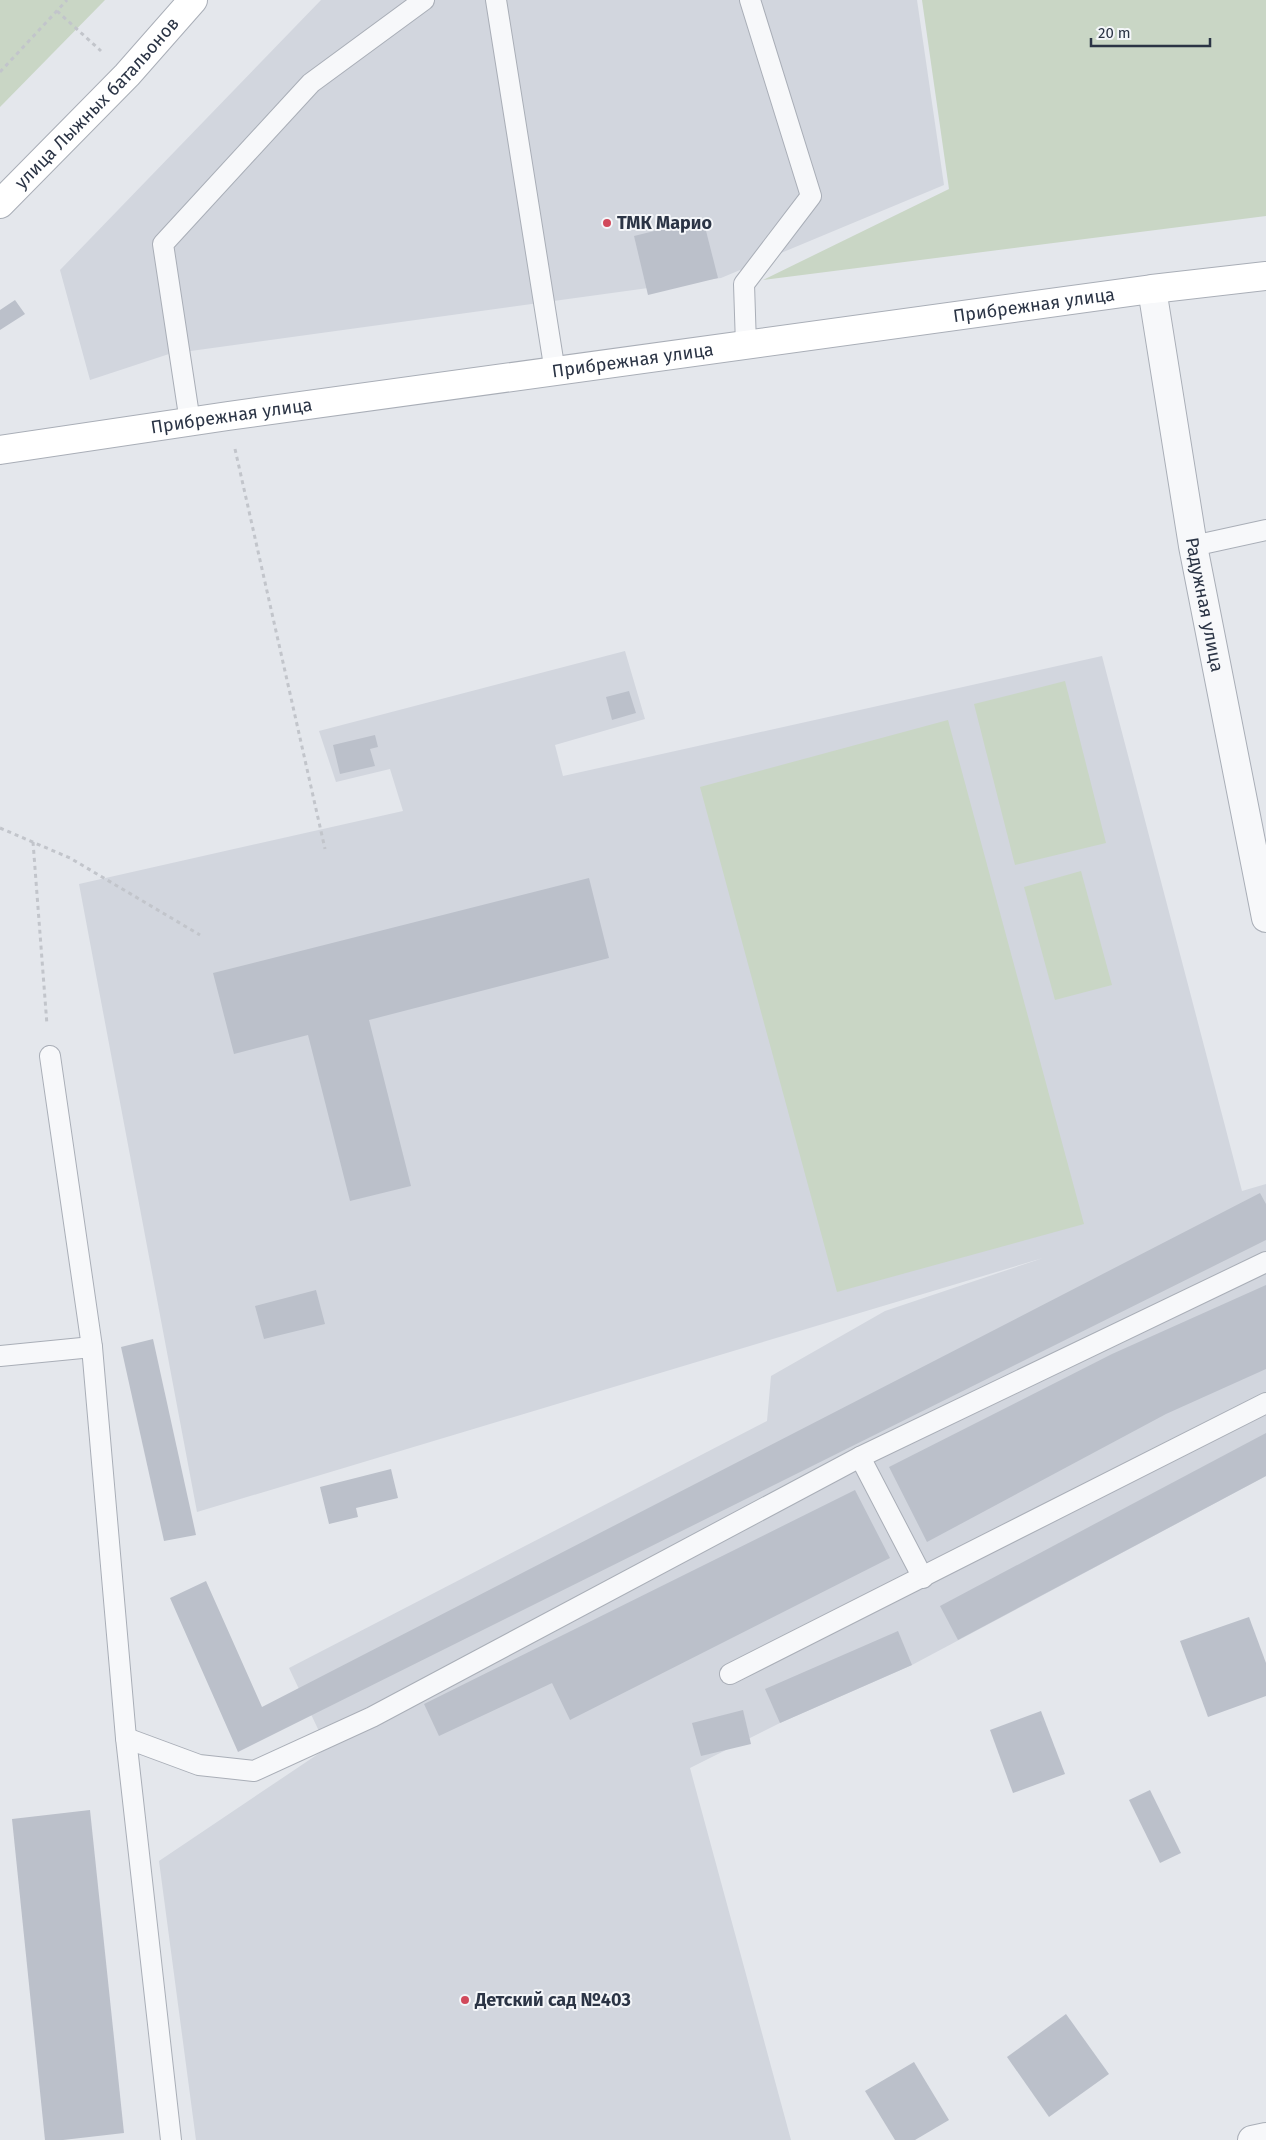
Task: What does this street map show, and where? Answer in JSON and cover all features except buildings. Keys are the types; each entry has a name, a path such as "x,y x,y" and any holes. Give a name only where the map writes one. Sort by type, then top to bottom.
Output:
{"street":[{"name":"улица Лыжных батальонов","path":"0,204 127,74 193,0"},
{"name":"Прибрежная улица","path":"0,450 228,416 1152,289 1266,276"},
{"name":"Радужная улица","path":"1152,289 1193,546 1266,918"},
{"path":"1252,2140 1266,2137"}],"lane":[{"path":"190,422 162,244 311,83 424,0"},
{"path":"496,0 555,372"},
{"path":"746,345 744,284 811,196 750,0"},
{"path":"1193,546 1266,530"},
{"path":"50,1056 92,1347 126,1738 171,2140"},
{"path":"126,1738 199,1765 254,1771 372,1717 860,1457 1266,1262"},
{"path":"0,1356 92,1347"},
{"path":"730,1674 1266,1403"},
{"path":"860,1457 923,1578"}],"path":[{"path":"0,72 67,0"},
{"path":"57,11 127,74"},
{"path":"228,416 325,849"},
{"path":"0,828 70,858 200,935"},
{"path":"33,842 50,1056"}],"shaded area":[{"path":"321,0 917,0 944,185 721,278 169,354 90,380 60,270"},
{"path":"625,651 645,719 555,745 563,776 1102,656 1242,1191 1266,1184 1266,1476 912,1665 780,1723 690,1768 791,2140 196,2140 159,1861 327,1748 289,1668 767,1421 771,1376 885,1311 1043,1258 197,1512 79,884 403,811 390,769 336,782 319,731"}],"green space":[{"path":"0,0 105,0 0,107"},
{"path":"922,0 1266,0 1266,216 763,280 949,189"},
{"path":"1065,681 1106,843 1015,865 974,704"},
{"path":"948,720 1084,1224 837,1292 700,787"},
{"path":"1081,871 1112,985 1055,1000 1024,887"}],"place":[{"name":"ТМК Марио","path":"607,223"},
{"name":"Детский сад №403","path":"465,2000"}]}
